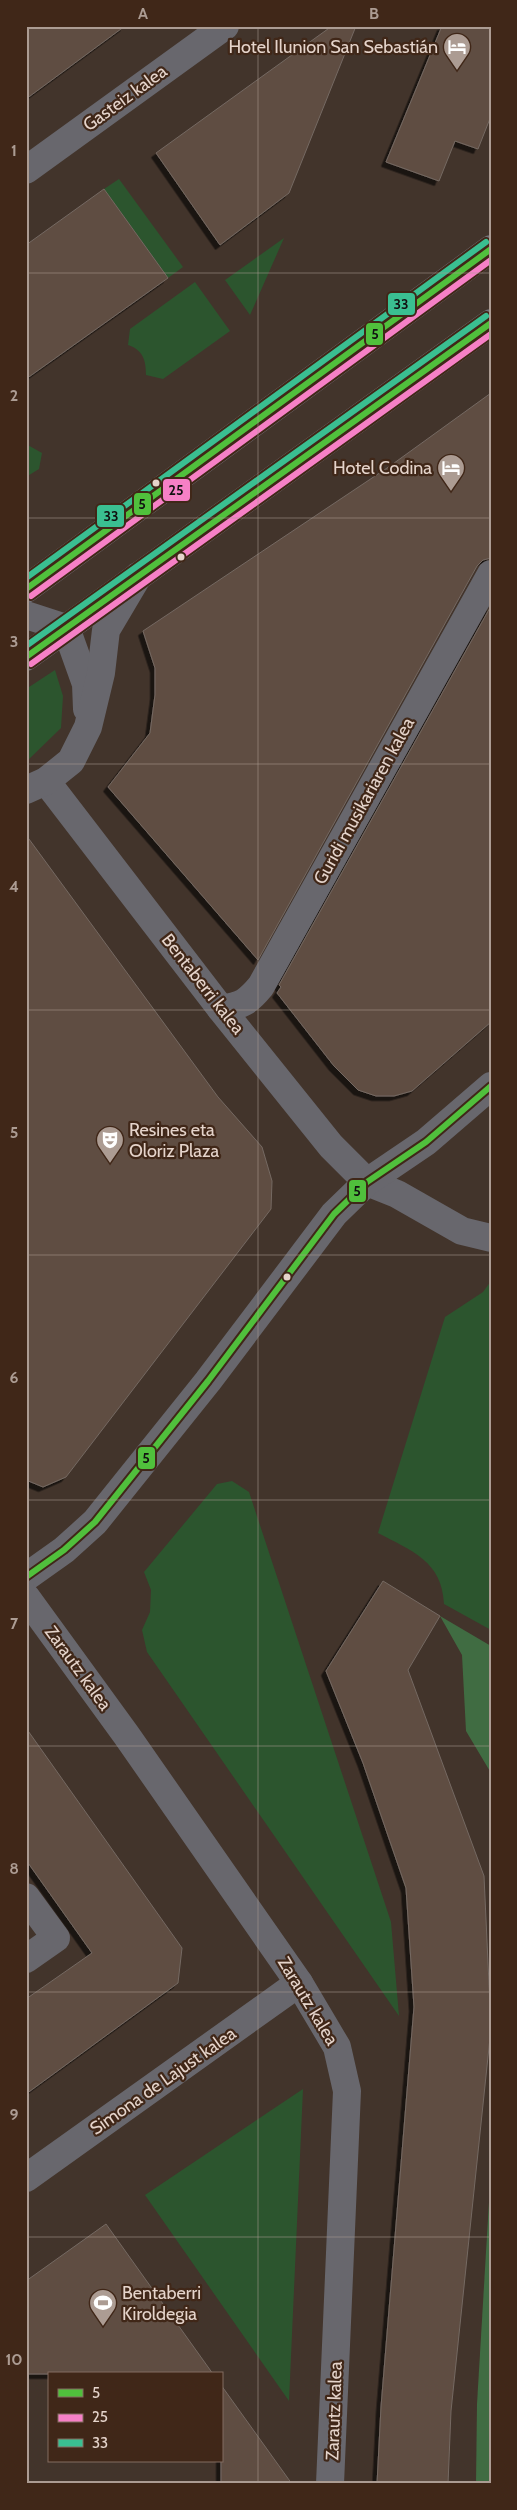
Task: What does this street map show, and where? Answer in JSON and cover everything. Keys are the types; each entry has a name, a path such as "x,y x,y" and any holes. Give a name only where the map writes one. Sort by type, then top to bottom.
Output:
{"main road":[{"path":"26,589 491,249"},
{"path":"26,657 491,323"}],"street":[{"name":"Gasteiz kalea","path":"26,170 225,26"},
{"name":"Guridi musikariaren kalea","path":"221,1009 242,1004 251,999 261,986 491,574"},
{"path":"36,786 71,761 88,727 101,673 106,630 138,576"},
{"path":"26,615 66,628 86,684 88,727"},
{"name":"Bentaberri kalea","path":"36,786 221,1009 331,1146 367,1182"},
{"path":"26,1577 64,1550 95,1522 208,1381 334,1214 367,1182 426,1142 491,1086"},
{"path":"367,1182 396,1194 462,1231 491,1238"},
{"name":"Zarautz kalea","path":"26,1597 127,1736 299,1983 337,2047 347,2091 330,2484"},
{"path":"26,1897 56,1938 26,1959"},
{"name":"Simona de Lajust kalea","path":"26,2178 299,1983"}],"green space":[{"path":"119,179 183,267 168,278 104,189"},
{"path":"284,238 250,315 225,280"},
{"path":"195,282 230,331 163,379 146,375 143,356 128,345 130,329"},
{"path":"26,444 42,453 39,469 26,477"},
{"path":"55,670 63,696 61,728 26,762 26,689"},
{"path":"491,1281 491,1630 444,1604 438,1577 431,1567 413,1552 378,1533 445,1317 483,1292"},
{"path":"232,1481 249,1492 391,1922 399,2016 147,1652 142,1630 150,1612 151,1590 144,1572 217,1484"},
{"path":"440,1616 491,1646 491,1773 466,1731 462,1655"},
{"path":"303,2089 289,2401 145,2195"},
{"path":"491,2168 491,2484 476,2484 477,2404"}],"building":[{"path":"26,26 125,26 26,99"},
{"path":"332,26 356,26 289,193 220,245 156,153"},
{"name":"Hotel Ilunion San Sebastián","path":"442,26 491,26 491,116 478,149 455,141 439,181 386,162"},
{"path":"104,189 168,278 26,379 26,245"},
{"path":"491,393 491,558 483,560 477,566 258,960 108,787 150,733 155,695 155,668 143,631 390,466"},
{"path":"491,606 491,1022 412,1091 394,1096 376,1096 358,1090 334,1066 277,993 281,987 279,985"},
{"path":"26,835 218,1097 262,1147 272,1181 271,1209 66,1477 43,1487 26,1480"},
{"path":"383,1581 440,1616 408,1670 484,1876 491,2028 451,2411 448,2484 377,2484 381,2407 414,2007 406,1888 363,1763 326,1671"},
{"path":"26,1728 182,1948 178,1983 26,2094 26,1999 92,1953 26,1860"},
{"name":"Bentaberri Kiroldegia","path":"106,2224 212,2372 48,2372 48,2374 26,2374 26,2281"},
{"path":"222,2386 292,2484 221,2484 222,2462"}],"transit line":[{"name":"33","path":"26,578 486,242"},
{"name":"5","path":"26,589 491,249"},
{"name":"25","path":"31,596 491,260"},
{"name":"33","path":"26,646 486,316"},
{"name":"5","path":"26,657 491,323"},
{"name":"25","path":"31,664 491,334"},
{"name":"5","path":"26,1577 64,1550 95,1522 208,1381 334,1214 367,1182 426,1142 491,1086"}],"place":[{"name":"Hotel Ilunion San Sebastián","path":"457,71"},
{"name":"Hotel Codina","path":"451,492"},
{"name":"Resines eta Oloriz Plaza","path":"110,1164"},
{"name":"Bentaberri Kiroldegia","path":"103,2327"}]}
